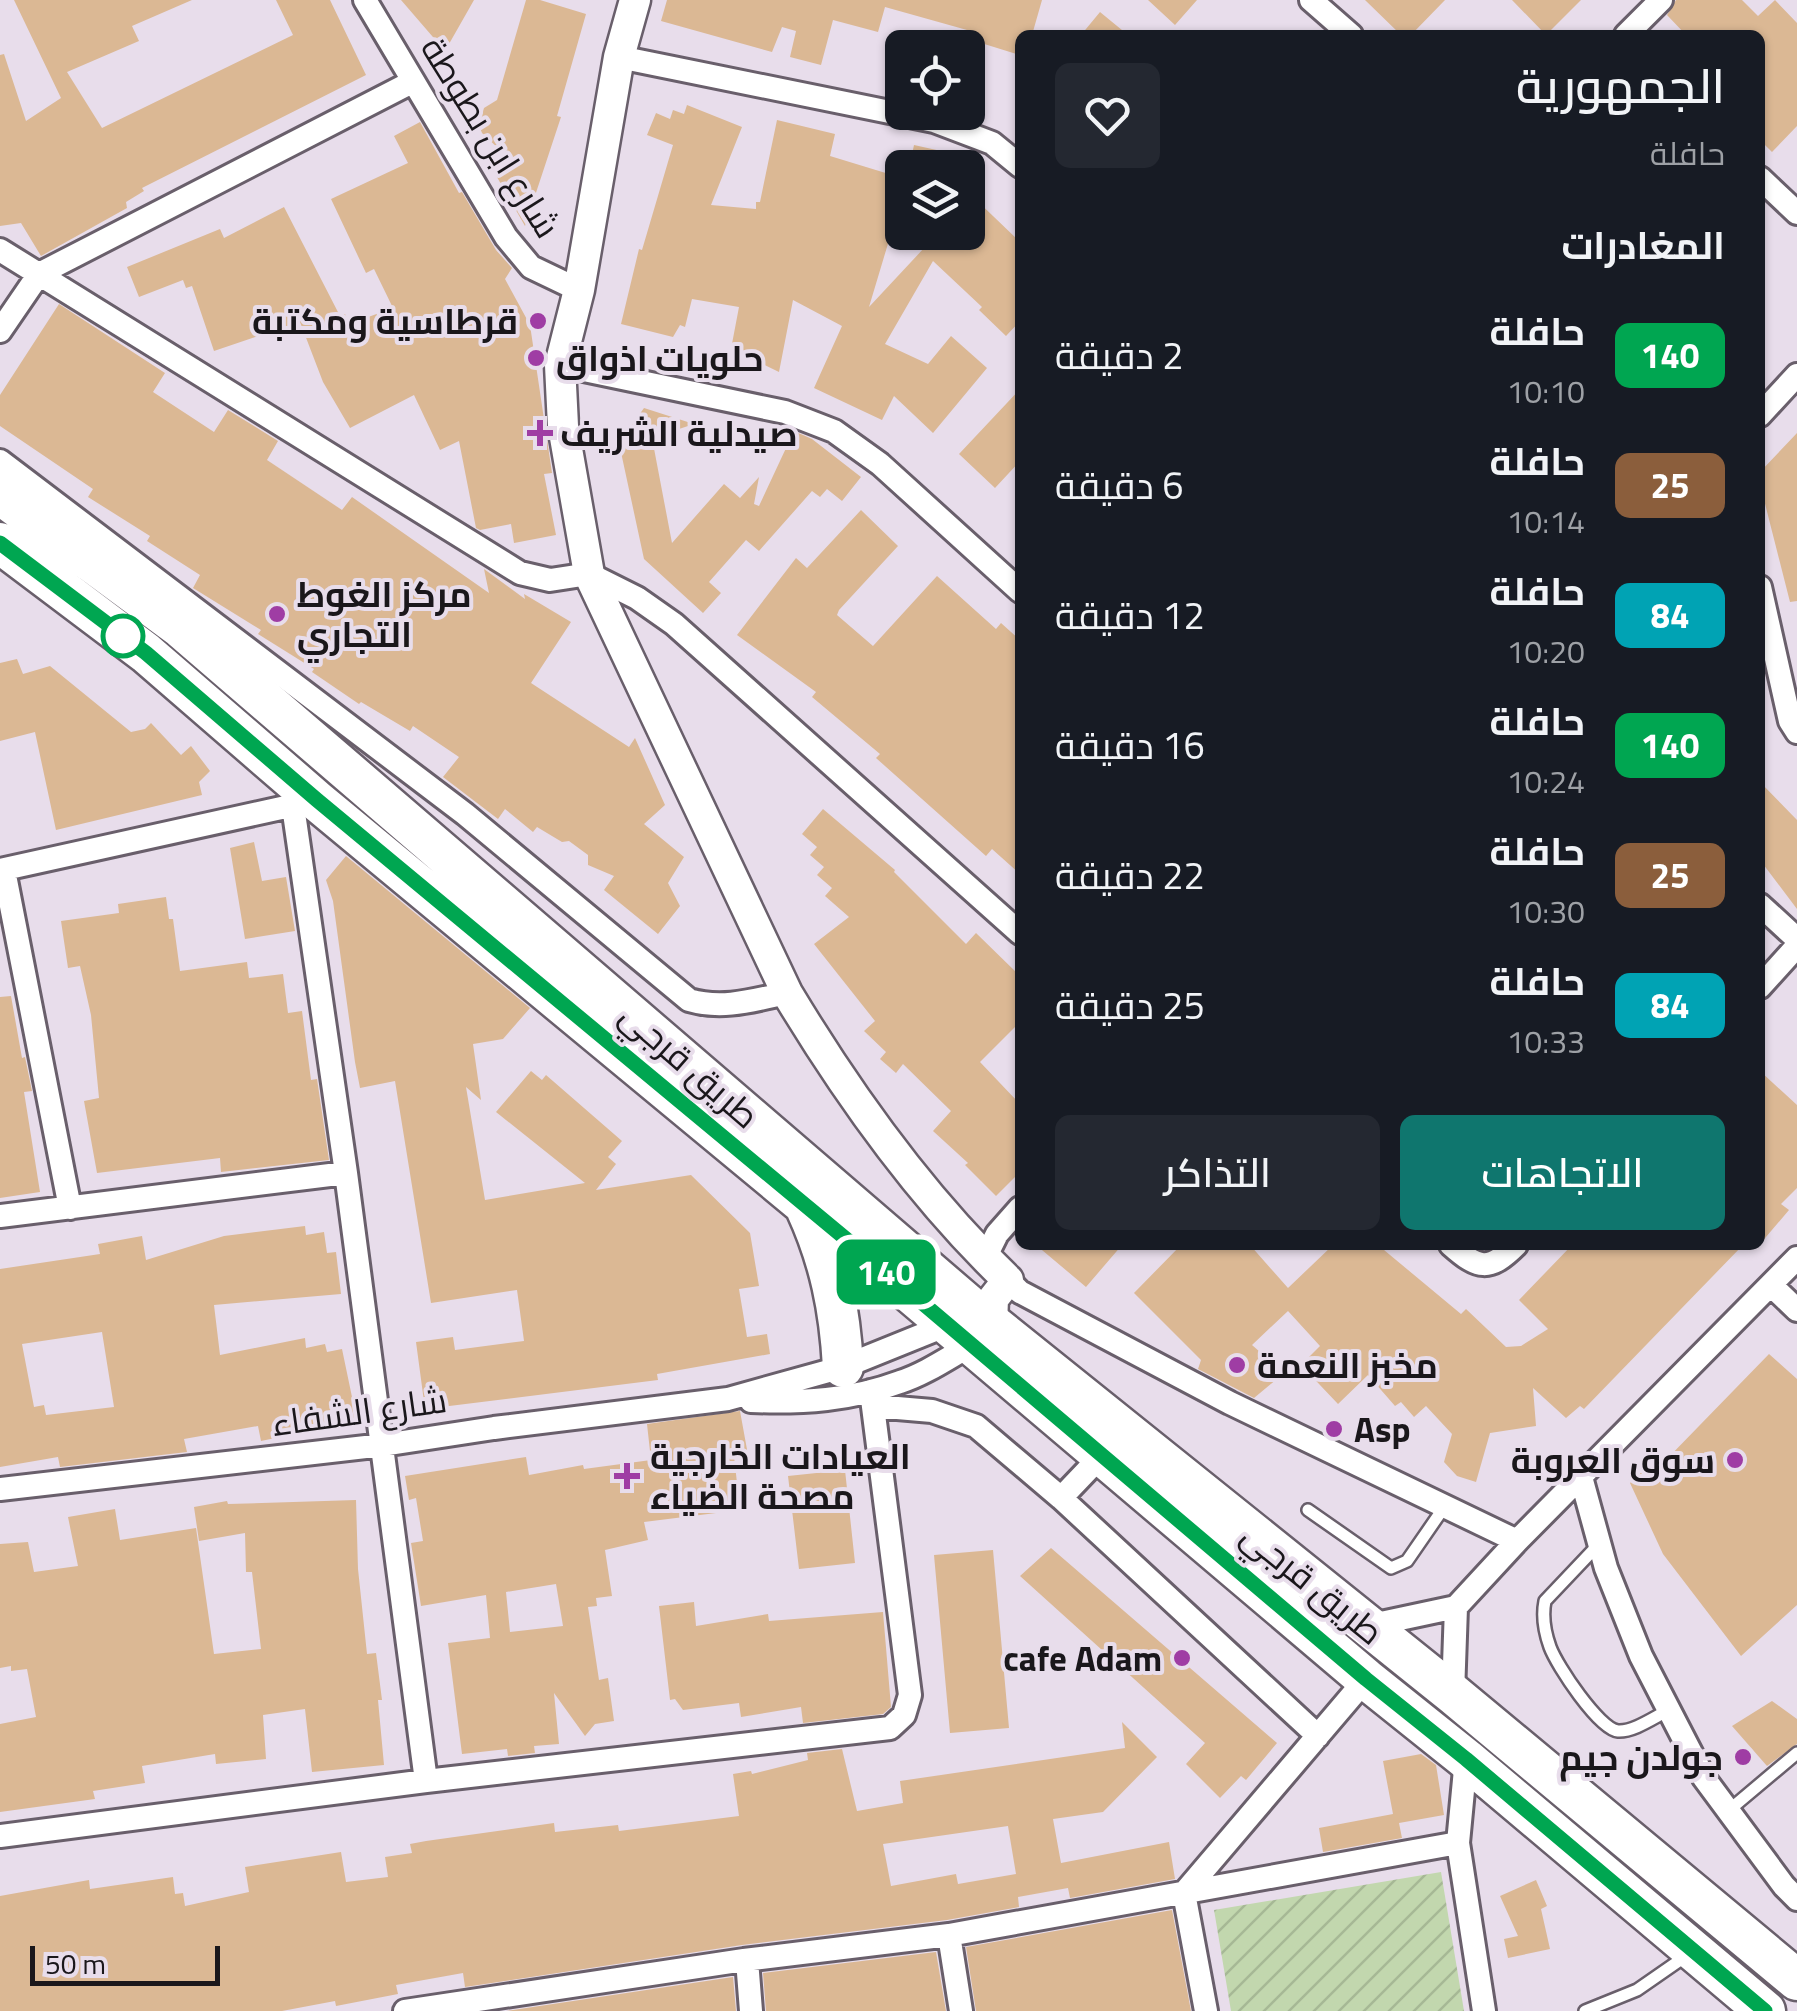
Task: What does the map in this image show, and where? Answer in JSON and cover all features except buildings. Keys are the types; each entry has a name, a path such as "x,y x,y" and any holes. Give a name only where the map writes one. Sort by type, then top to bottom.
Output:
{"highway":[{"name":"طريق قرجي","path":"0,494 181,628 980,1313 1453,1694 1797,1980"},
{"name":"طريق قرجي","path":"0,543 146,653 305,803 804,1204 980,1313 1101,1456 1765,2011"},
{"path":"804,1204 822,1243 841,1324 863,1388"}],"main road":[{"path":"635,0 620,57 579,290 560,365 564,426 589,574 787,993 823,1052 926,1193 985,1258 980,1313"}],"street":[{"name":"شارع ابن بطوطة","path":"364,0 506,237 531,266 579,290"},
{"path":"1312,0 1345,30"},
{"path":"1631,30 1661,0"},
{"path":"620,57 934,121 992,142 1015,162"},
{"path":"0,331 38,274 412,82"},
{"path":"1765,183 1797,213"},
{"path":"0,250 520,574 550,580 589,574 637,598 674,624 1015,929"},
{"path":"560,365 785,412 834,431 880,464 1015,586"},
{"path":"1765,410 1797,375"},
{"path":"0,461 465,814 689,1000 730,1005 787,993"},
{"path":"1765,608 1790,721 1797,732"},
{"path":"70,1208 2,870 305,803 346,1172 426,1781"},
{"path":"1765,910 1797,942 1765,981"},
{"path":"0,1216 346,1172"},
{"path":"985,1258 997,1234 1015,1214"},
{"path":"1457,1250 1472,1264 1502,1260 1511,1250"},
{"path":"1367,1626 1456,1608 1517,1541 1797,1258"},
{"path":"1772,1286 1797,1310"},
{"path":"980,1313 1020,1292 1230,1403 1517,1541"},
{"name":"شارع الشفاء","path":"0,1489 382,1445 728,1399 863,1388 980,1313"},
{"name":"شارع الشفاء","path":"728,1399 798,1403 904,1381 980,1313"},
{"path":"0,1836 426,1781 890,1728 904,1715 910,1696 863,1388 976,1426 1008,1450 1318,1736"},
{"path":"1061,1498 1101,1456"},
{"path":"1581,1477 1599,1544 1641,1656 1704,1778 1797,1899"},
{"path":"1453,1694 1456,1608"},
{"path":"1184,1893 1366,1679"},
{"path":"1466,1759 1458,1844 1484,2011"},
{"path":"405,2011 537,2000 747,1960 949,1935 1458,1844"},
{"path":"1184,1893 1206,2011"},
{"path":"949,1935 961,2011"},
{"path":"747,1960 751,2011"}],"lane":[{"path":"1308,1510 1391,1568 1407,1560 1446,1506"},
{"path":"1599,1544 1545,1601 1542,1614 1551,1649 1600,1722 1618,1731 1669,1710"},
{"path":"1728,1811 1797,1753"},
{"path":"1585,2011 1637,1990 1694,1951"}],"green space":[{"path":"1441,1872 1464,2011 1231,2011 1214,1910"}],"bus line":[{"name":"140","path":"0,543 146,653 1765,2011"}],"place":[{"name":"قرطاسية ومكتبة","path":"538,321"},
{"name":"حلويات اذواق","path":"536,358"},
{"name":"صيدلية الشريف","path":"540,433"},
{"name":"مركز الغوط التجاري","path":"277,614"},
{"name":"مخبز النعمة","path":"1237,1365"},
{"name":"Asp","path":"1334,1429"},
{"name":"سوق العروبة","path":"1735,1460"},
{"name":"العيادات الخارجية مصحة الضياء","path":"627,1476"},
{"name":"cafe Adam","path":"1182,1658"},
{"name":"جولدن جيم","path":"1743,1757"}]}
